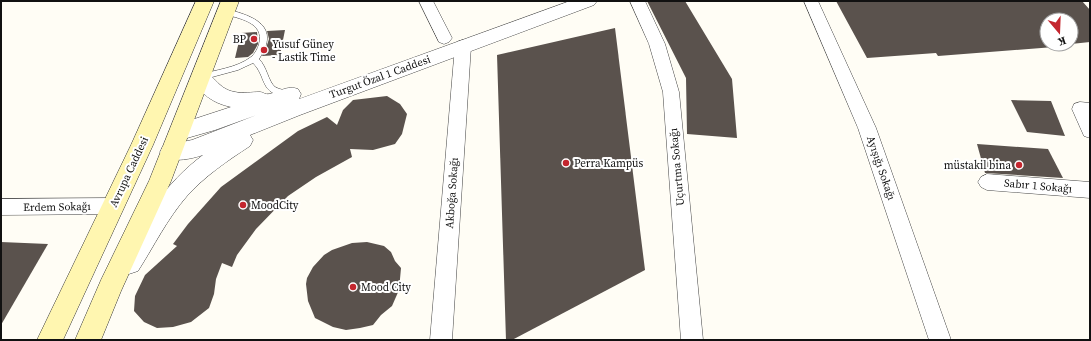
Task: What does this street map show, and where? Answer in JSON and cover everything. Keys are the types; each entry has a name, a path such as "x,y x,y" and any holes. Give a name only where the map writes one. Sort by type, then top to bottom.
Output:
{"main road":[{"name":"Avrupa Caddesi","path":"50,340 142,145 204,1"},
{"path":"88,340 110,288 160,181 228,6"},
{"path":"142,145 147,148 176,142"}],"street":[{"path":"426,1 444,38"},
{"name":"Turgut Özal 1 Caddesi","path":"176,142 194,148 291,102 444,38 548,1"},
{"name":"Turgut Özal 1 Caddesi","path":"291,102 463,46 588,1"},
{"name":"Uçurtma Sokağı","path":"637,1 657,44 672,92 692,340"},
{"name":"Ayışığı Sokağı","path":"811,1 867,128 940,340"},
{"name":"Akboğa Sokağı","path":"441,340 463,46"},
{"path":"110,288 138,250 155,221 172,197 191,177 217,156 246,136 283,118 291,102 238,101 224,98 211,90 201,77"},
{"path":"1090,110 1080,109 1090,131"},
{"name":"Sabır 1 Sokağı","path":"987,182 1090,190"},
{"name":"Erdem Sokağı","path":"1,207 114,206"}],"lane":[{"path":"201,77 230,69 254,58 262,47 264,31 249,18 228,6"},
{"path":"254,58 260,63 267,82 272,90 291,102"}],"building":[{"path":"647,1 685,1 732,79 737,138 687,134 686,78"},
{"path":"836,1 1082,1 1090,10 1090,42 1079,43 1079,12 1039,12 1039,48 938,56 936,53 867,58"},
{"name":"Perra Kampüs","path":"615,28 645,270 512,340 506,340 497,55"},
{"path":"285,30 280,55 262,56 269,39 267,31"},
{"path":"257,32 258,44 253,53 248,57 235,58 241,33"},
{"name":"MoodCity","path":"387,96 400,104 407,114 402,134 395,144 373,150 350,149 352,157 316,177 288,196 256,229 237,255 232,267 222,263 216,279 214,294 209,308 191,322 173,327 157,328 144,322 134,311 135,296 145,275 177,246 173,244 188,224 221,187 298,131 327,117 337,125 343,110 353,100"},
{"name":"müstakil bina","path":"1011,100 1051,101 1065,136 1027,132"},
{"name":"müstakil bina","path":"977,144 1048,149 1063,178 985,173"},
{"path":"1,242 48,244 1,325"},
{"name":"Mood City","path":"367,242 384,246 391,252 395,261 401,268 399,290 392,306 381,315 373,325 360,328 346,330 333,327 315,318 308,301 306,284 307,278 313,267 324,255 332,250 352,243"}],"place":[{"name":"BP","path":"254,39"},
{"name":"Yusuf Güney - Lastik Time","path":"264,50"},
{"name":"Perra Kampüs","path":"566,163"},
{"name":"müstakil bina","path":"1019,165"},
{"name":"MoodCity","path":"243,205"},
{"name":"Mood City","path":"353,287"}]}
